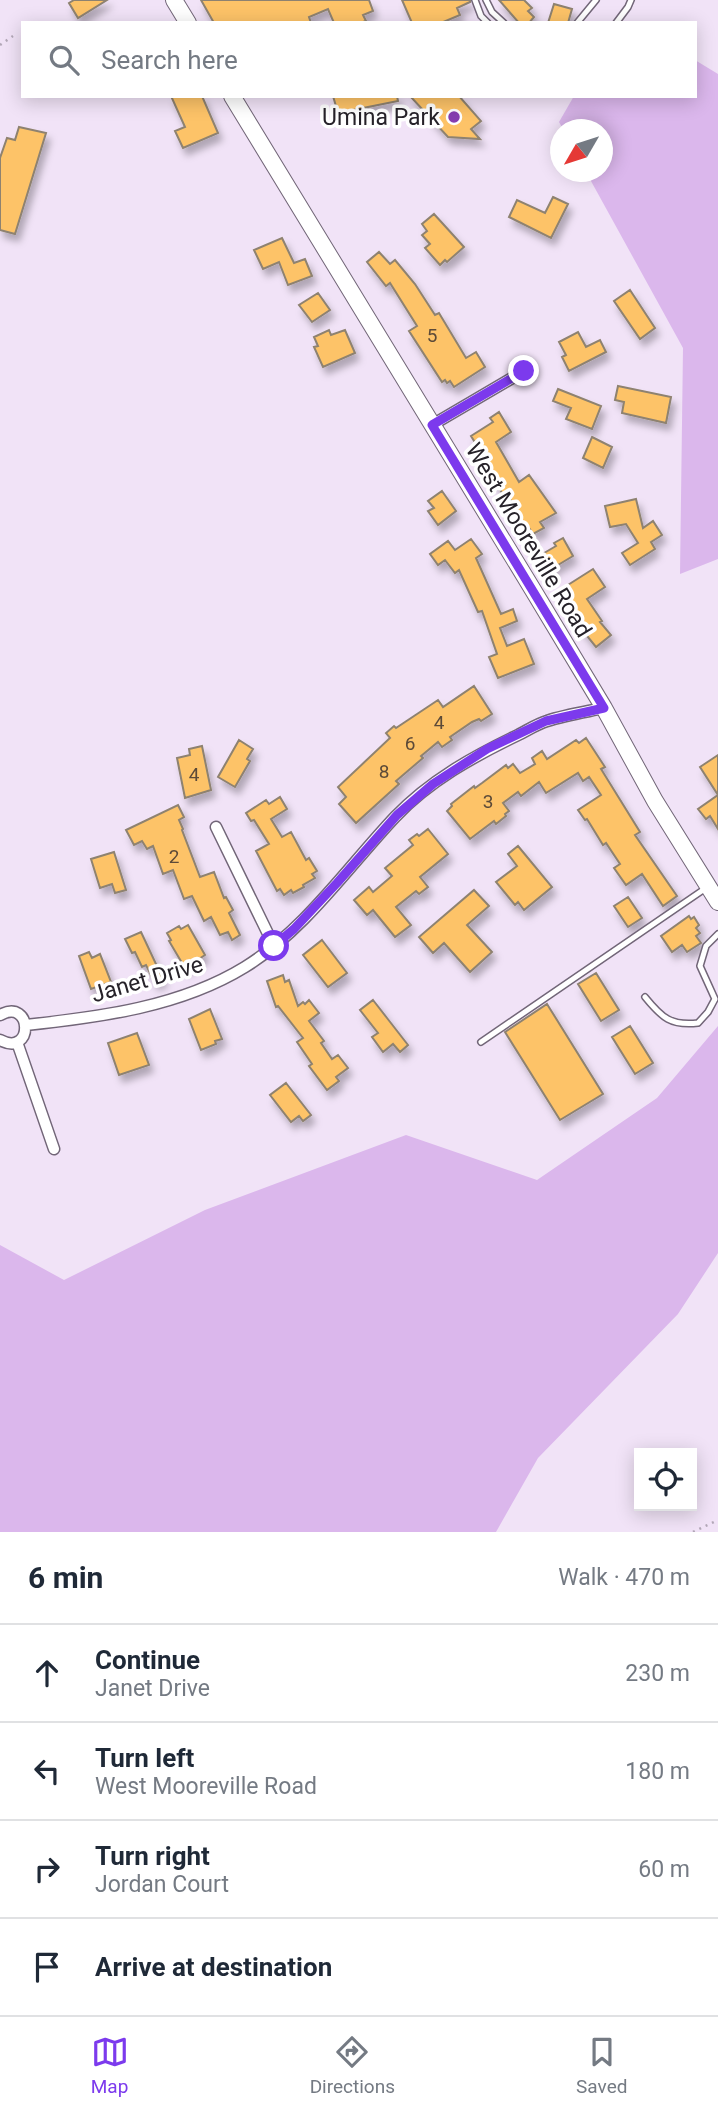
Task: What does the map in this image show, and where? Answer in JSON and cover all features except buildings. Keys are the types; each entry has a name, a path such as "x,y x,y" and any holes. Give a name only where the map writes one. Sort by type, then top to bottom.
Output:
{"main road":[{"path":"174,0 187,21"},
{"name":"West Mooreville Road","path":"233,98 604,708 655,801 718,902"}],"street":[{"path":"432,425 524,371"},
{"name":"Janet Drive","path":"26,1025 136,1009 228,977 294,929 397,815 433,784 487,749 546,721 604,708"},
{"path":"216,827 274,946"},
{"path":"0,1000 3,1014 11,1012 20,1016 26,1025 24,1035 17,1042 8,1044 0,1040"},
{"path":"17,1042 54,1149"}],"lane":[{"path":"475,0 481,16 486,21"},
{"path":"486,0 492,12 502,21"},
{"path":"579,21 596,0"},
{"path":"618,21 631,0"},
{"path":"481,1042 709,886"},
{"path":"645,997 660,1016 683,1025 698,1023 715,999 700,966 706,946 718,934"}],"path":[{"path":"0,45 13,36"},
{"path":"693,1532 718,1520"}],"shaded area":[{"path":"697,61 718,74 718,559 680,574 683,348 592,182 613,182 613,119 561,119 573,98 697,98"},
{"path":"718,1026 718,1253 678,1314 538,1458 496,1532 0,1532 0,1245 64,1280 205,1210 406,1135 537,1180 657,1098"}],"place":[{"name":"Umina Park","path":"454,117"}],"route":[{"path":"274,946 294,929 397,815 433,784 487,749 546,721 604,708 432,425 524,371"}]}
